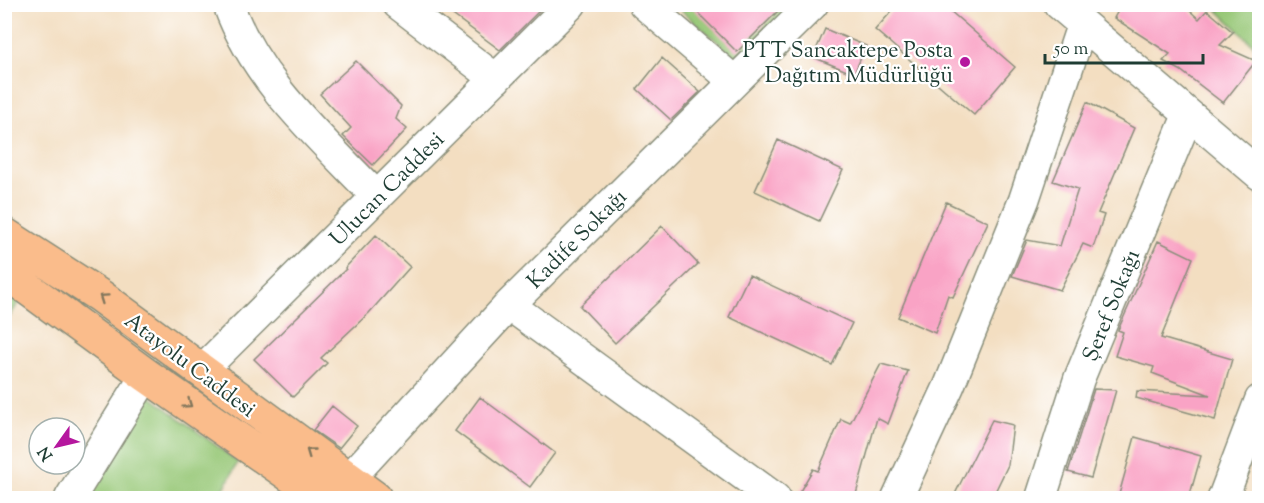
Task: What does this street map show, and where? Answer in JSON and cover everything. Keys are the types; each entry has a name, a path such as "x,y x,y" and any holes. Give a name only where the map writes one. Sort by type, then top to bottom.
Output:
{"main road":[{"name":"Atayolu Caddesi","path":"8,233 100,296 201,371 337,492"},
{"name":"Atayolu Caddesi","path":"11,277 146,375 337,492 375,498"}],"street":[{"path":"228,4 239,35 285,101 377,196"},
{"path":"398,4 496,79"},
{"name":"Ulucan Caddesi","path":"201,371 571,4"},
{"path":"644,4 734,81"},
{"name":"Kadife Sokağı","path":"337,492 509,305 813,4"},
{"path":"1059,4 1260,175"},
{"path":"897,498 949,386 1024,200 1082,25"},
{"name":"Şeref Sokağı","path":"1041,498 1079,379 1188,114"},
{"path":"8,233 11,277"},
{"path":"509,305 776,498"},
{"path":"70,498 146,375"},
{"path":"1223,498 1260,400"}],"green space":[{"path":"675,5 802,5 743,64"},
{"path":"1212,5 1259,5 1259,50"},
{"path":"5,292 19,302 5,324"},
{"path":"146,393 238,462 219,498 84,498"}],"building":[{"path":"438,4 546,4 500,50"},
{"path":"689,4 785,4 737,52"},
{"path":"898,4 942,4 1015,67 974,115 875,30"},
{"path":"1122,4 1182,4 1199,19 1207,10 1233,32 1220,45 1256,61 1223,103 1180,70 1163,61 1170,54 1114,18"},
{"path":"825,29 866,46 854,74 813,57"},
{"path":"662,58 700,92 671,120 637,89"},
{"path":"356,61 401,106 396,119 407,129 373,165 343,136 351,128 320,94"},
{"path":"1087,102 1134,128 1098,213 1104,215 1093,248 1083,244 1060,290 1012,276 1027,240 1060,246 1078,189 1053,181"},
{"path":"778,140 843,170 819,221 755,191"},
{"path":"946,202 988,222 953,297 948,295 935,333 898,317"},
{"path":"662,226 698,264 615,343 580,306"},
{"path":"376,235 410,267 369,313 321,358 327,363 293,397 254,359 346,269"},
{"path":"1158,241 1193,258 1161,338 1232,359 1215,420 1136,398 1137,391 1210,395 1152,373 1154,367 1115,356 1123,332 1118,330"},
{"path":"749,275 852,323 832,365 729,317"},
{"path":"881,364 908,371 888,424 877,418 855,498 796,498 813,469 818,471 841,419 850,423"},
{"path":"1094,389 1116,390 1091,478 1068,472"},
{"path":"480,397 555,453 530,487 455,431"},
{"path":"332,406 357,426 339,448 313,430"},
{"path":"992,420 1013,425 1008,465 992,498 953,498"},
{"path":"1135,437 1201,456 1189,498 1118,498"}],"place":[{"name":"PTT Sancaktepe Posta Dağıtım Müdürlüğü","path":"965,62"}]}
